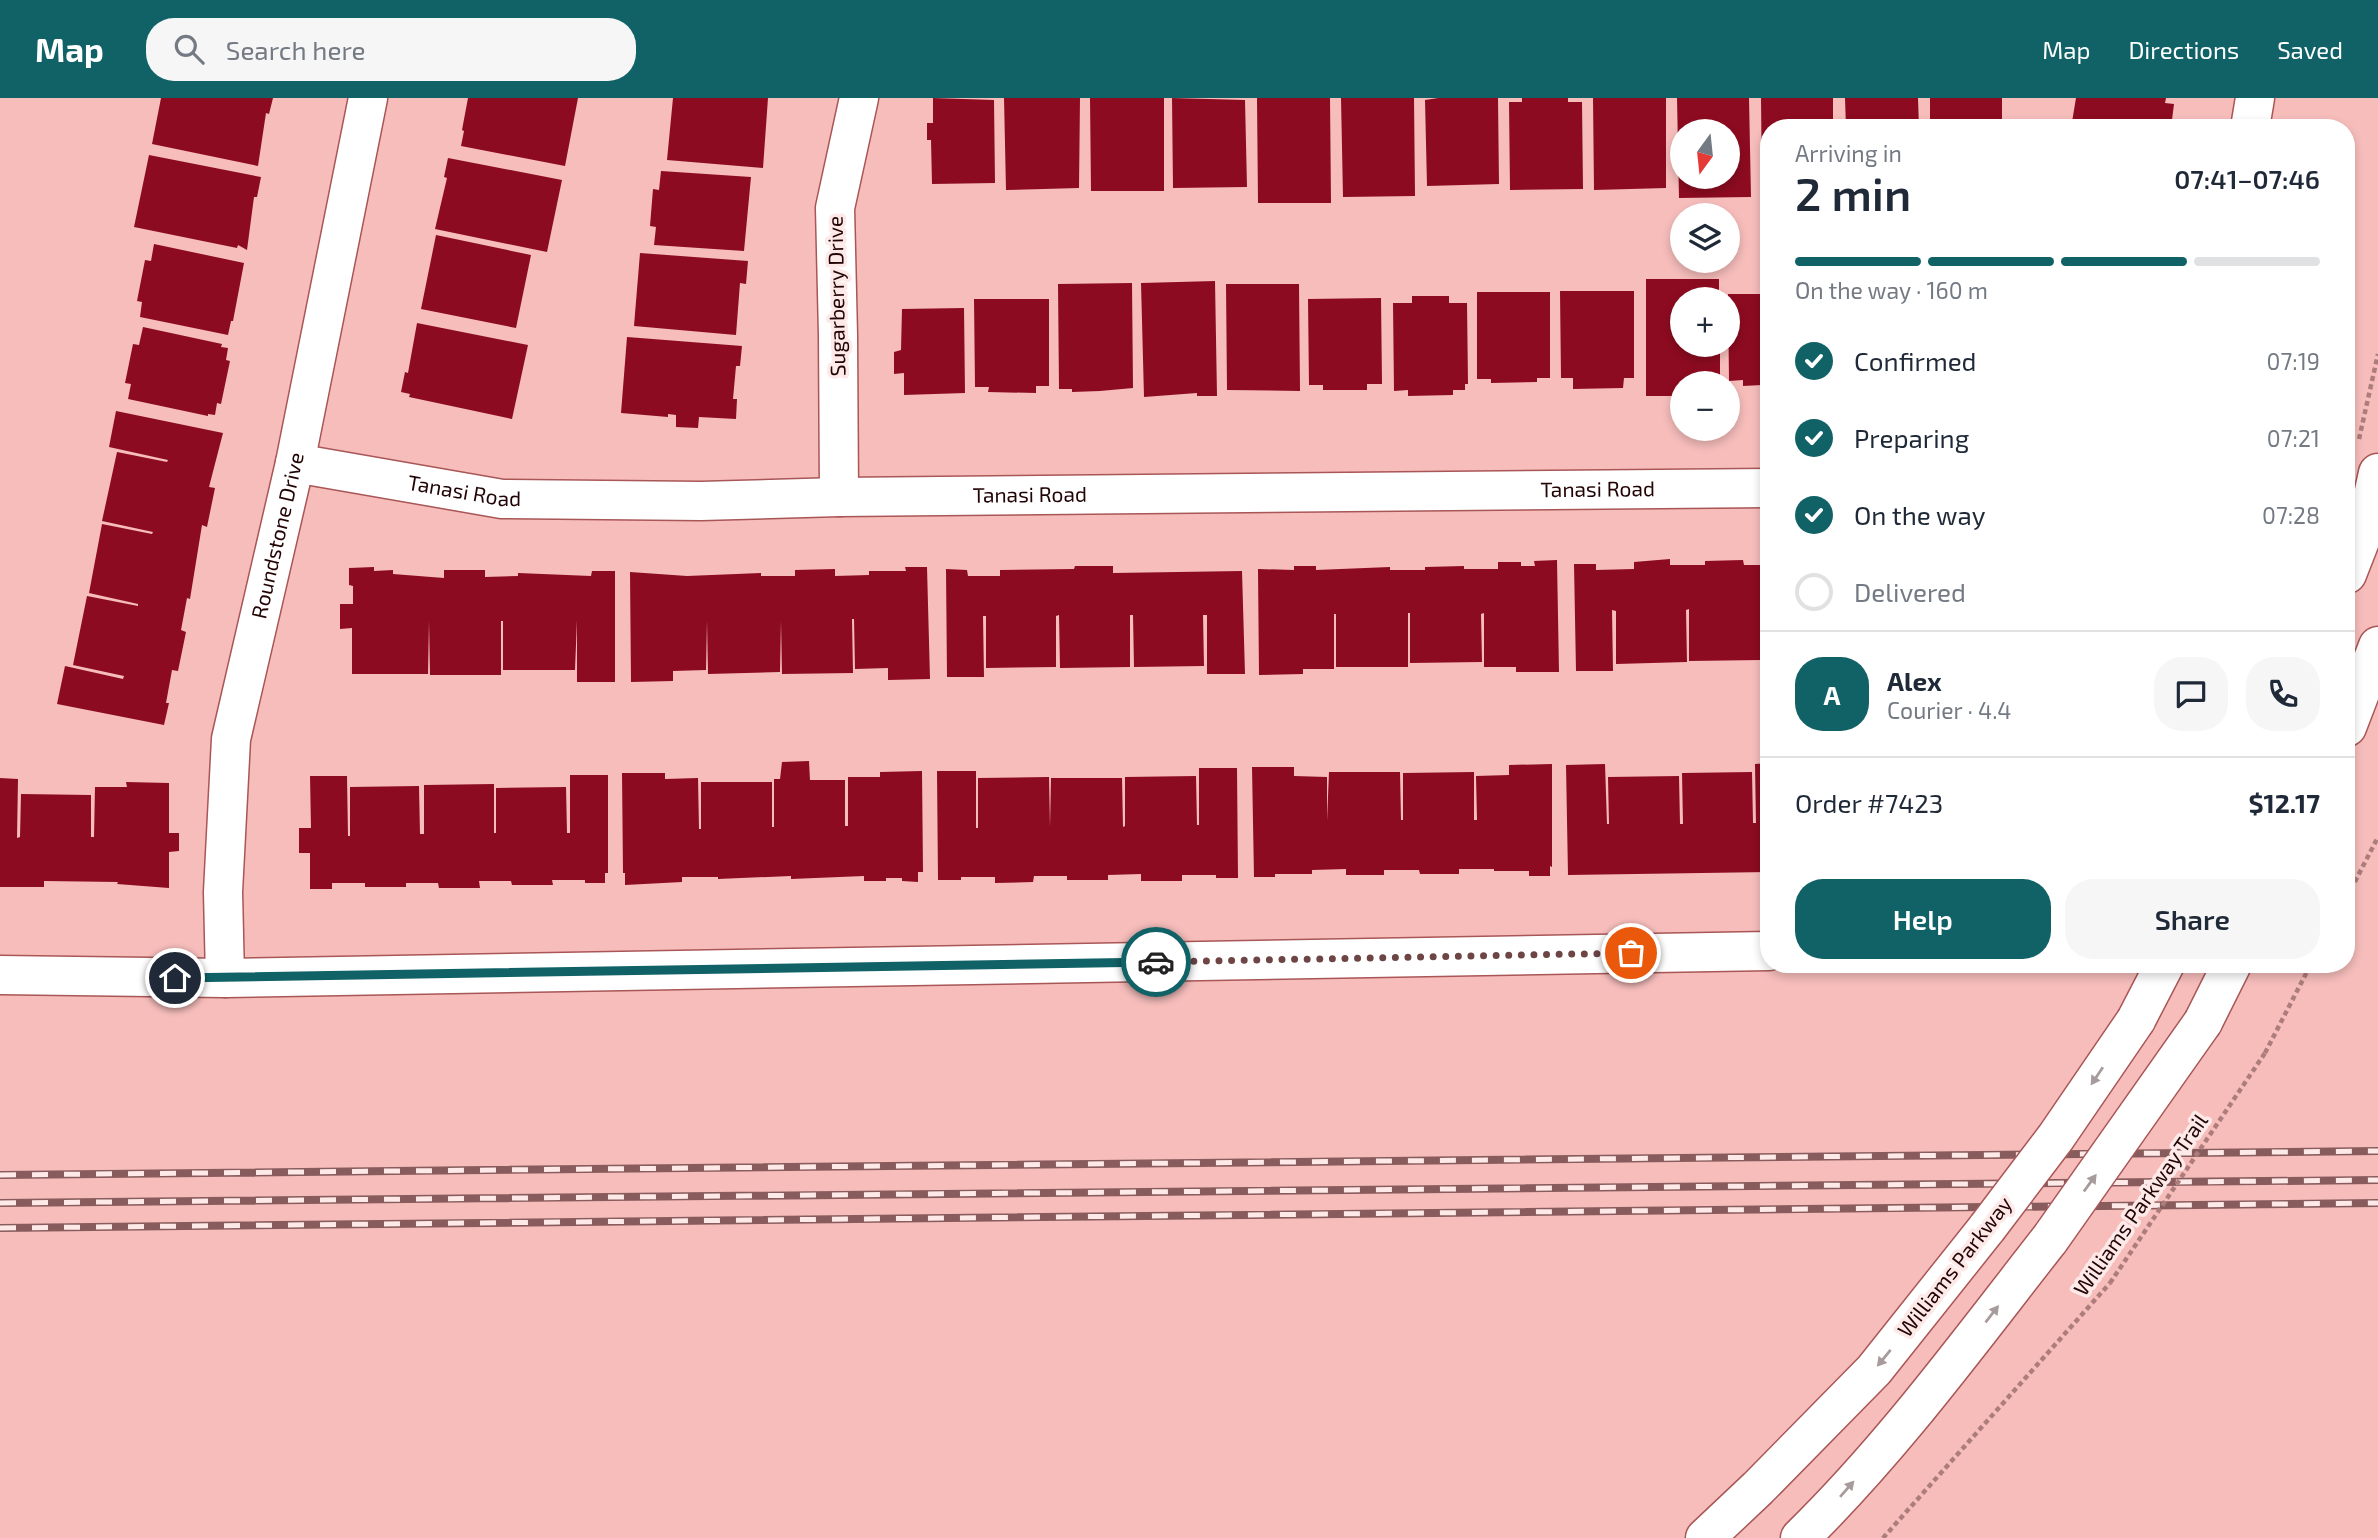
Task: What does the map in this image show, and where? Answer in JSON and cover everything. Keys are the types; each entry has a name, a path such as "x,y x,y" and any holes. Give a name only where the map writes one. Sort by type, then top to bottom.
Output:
{"street":[{"name":"Roundstone Drive","path":"225,978 223,892 231,738 295,463 368,98"},
{"name":"Sugarberry Drive","path":"839,497 835,208 859,98"},
{"path":"2252,119 2255,98"},
{"path":"2355,554 2367,523 2367,461"},
{"name":"Tanasi Road","path":"295,463 502,499 701,501 839,497 1760,488"},
{"path":"2355,706 2378,646"},
{"path":"0,975 225,978 1760,951"},
{"name":"Williams Parkway","path":"1705,1538 1874,1370 2056,1137 2136,1020 2160,973"},
{"path":"1800,1538 1834,1504 1920,1405 2050,1239 2203,1022 2228,973"}],"path":[{"path":"2367,461 2378,354"},
{"path":"2355,882 2378,837"},
{"name":"Williams Parkway Trail","path":"1883,1538 2110,1283 2265,1054 2306,973"}],"building":[{"path":"161,98 273,98 269,114 266,113 258,166 152,144"},
{"path":"468,98 578,98 565,166 461,146"},
{"path":"673,98 768,98 763,168 667,160"},
{"path":"933,98 994,100 995,183 932,184 931,140 927,140 927,123 933,123"},
{"path":"1004,98 1080,98 1079,188 1006,190"},
{"path":"1090,98 1164,98 1164,191 1091,191"},
{"path":"1172,98 1245,100 1247,187 1173,188"},
{"path":"1257,98 1330,98 1331,203 1258,203"},
{"path":"1341,98 1414,98 1415,196 1343,197"},
{"path":"1498,98 1499,184 1427,186 1425,100"},
{"path":"1522,98 1568,98 1568,102 1582,102 1583,189 1510,190 1509,102 1522,102"},
{"path":"1593,98 1666,98 1666,188 1594,190"},
{"path":"1677,98 1749,98 1751,197 1679,198 1679,189 1740,189 1740,119 1677,119"},
{"path":"1761,98 1833,98 1833,119 1761,119"},
{"path":"1845,98 1918,98 1919,119 1846,119"},
{"path":"1930,98 2002,98 2002,119 1930,119"},
{"path":"2076,98 2166,98 2165,103 2174,104 2172,119 2072,119"},
{"path":"149,155 261,177 257,197 254,197 247,250 238,245 237,248 134,227"},
{"path":"448,158 562,180 547,252 435,229 447,178 444,177"},
{"path":"661,171 751,177 744,251 654,245 656,227 650,226 653,189 659,190"},
{"path":"436,235 531,255 516,328 421,309"},
{"path":"154,244 244,263 228,335 140,317 142,302 137,301 145,260 151,261"},
{"path":"640,253 748,261 746,284 740,283 736,335 634,326"},
{"path":"1646,279 1719,279 1719,287 1670,287 1670,357 1720,357 1720,371 1670,371 1670,396 1646,396"},
{"path":"1215,281 1217,396 1197,396 1197,393 1144,397 1141,283"},
{"path":"1132,283 1133,388 1072,392 1072,389 1059,389 1058,284"},
{"path":"1226,284 1299,284 1300,391 1227,390"},
{"path":"1560,291 1634,291 1634,378 1624,378 1623,388 1573,389 1573,378 1561,378"},
{"path":"1477,292 1550,292 1550,378 1537,378 1537,382 1491,383 1491,379 1477,379"},
{"path":"1740,294 1760,294 1760,385 1743,386 1743,380 1740,380 1740,371 1729,371 1729,357 1740,357"},
{"path":"1412,296 1449,296 1449,303 1467,303 1468,384 1465,384 1465,390 1453,390 1453,395 1408,396 1408,390 1394,391 1393,303 1412,303"},
{"path":"1381,298 1382,384 1367,384 1367,390 1323,390 1323,385 1309,385 1308,299"},
{"path":"974,299 1049,299 1049,386 1036,386 1036,393 988,392 989,387 975,387"},
{"path":"964,308 965,393 904,395 904,373 894,374 894,352 901,350 902,309"},
{"path":"417,323 528,345 512,419 409,397 410,394 401,392 405,372 408,373"},
{"path":"143,327 222,344 221,347 228,348 226,360 230,361 221,404 217,403 215,415 208,416 128,399 131,384 125,383 133,344 139,345"},
{"path":"627,337 742,346 740,366 736,366 733,399 737,399 736,419 699,417 698,428 676,427 676,415 668,414 668,417 621,413"},
{"path":"116,411 223,433 209,487 215,488 207,527 202,525 190,599 187,598 181,630 186,632 178,671 172,670 164,725 57,704 65,666 123,679 124,676 73,665 87,596 138,606 89,593 102,524 152,534 153,532 102,521 117,452 167,462 168,460 109,447"},
{"path":"1670,559 1670,565 1705,565 1705,561 1743,560 1744,565 1760,565 1760,660 1689,661 1689,609 1686,610 1687,662 1616,664 1616,611 1612,610 1613,671 1576,671 1574,564 1596,564 1596,570 1634,569 1634,562"},
{"path":"1557,560 1559,672 1516,672 1516,667 1484,667 1484,613 1481,614 1482,662 1410,663 1408,613 1408,667 1336,667 1334,614 1334,669 1303,669 1303,674 1259,675 1258,569 1294,570 1294,566 1316,566 1316,570 1390,567 1390,570 1425,570 1425,567 1464,566 1464,569 1498,569 1498,562 1521,562 1521,566 1535,566 1534,561"},
{"path":"1075,566 1113,566 1113,573 1242,571 1245,674 1207,674 1207,615 1203,615 1204,666 1134,667 1133,615 1130,615 1130,667 1060,668 1059,615 1056,616 1056,667 986,668 986,616 983,616 984,677 947,677 946,569 967,570 968,576 1000,576 1000,570 1074,569"},
{"path":"374,567 374,571 393,570 393,574 444,578 444,570 485,570 485,577 518,576 518,573 591,576 592,571 615,571 615,682 577,682 577,620 575,670 503,670 501,621 501,675 430,675 429,621 428,674 352,674 352,628 340,629 340,604 353,604 349,568"},
{"path":"905,567 927,567 930,679 888,680 888,668 855,669 852,619 853,673 782,674 781,621 780,672 708,674 707,621 706,670 673,671 673,681 631,682 630,572 687,576 761,573 761,576 795,576 795,570 835,569 835,576 869,575 869,571 906,571"},
{"path":"809,761 810,780 845,780 845,826 848,826 848,777 880,777 880,772 922,771 923,872 918,872 918,882 902,881 902,878 864,881 864,876 791,879 791,876 718,879 682,877 682,882 625,885 622,773 665,773 665,779 698,778 699,829 701,782 772,782 774,827 774,779 780,779 782,762"},
{"path":"1552,764 1550,876 1529,876 1529,871 1494,869 1459,869 1459,874 1384,870 1384,875 1346,875 1346,869 1254,877 1252,767 1294,767 1294,776 1327,777 1327,821 1329,772 1400,772 1403,820 1403,773 1474,772 1474,820 1477,820 1476,776 1509,775 1509,765"},
{"path":"1605,764 1607,824 1608,777 1679,776 1680,824 1683,824 1682,773 1752,772 1753,823 1756,823 1755,764 1760,764 1760,872 1568,875 1566,765"},
{"path":"1199,768 1237,768 1238,878 1182,875 1182,881 1141,881 1141,874 1108,875 1108,880 1067,880 1067,876 1034,876 1033,882 995,883 995,877 938,880 937,771 976,771 976,828 978,778 1049,777 1050,827 1051,778 1122,778 1123,827 1125,777 1196,776 1199,825"},
{"path":"570,775 608,775 608,873 605,873 605,883 552,880 553,885 512,885 511,881 479,881 480,888 439,888 438,883 406,883 406,887 365,887 365,883 332,883 332,889 310,889 310,853 299,853 299,828 311,828 310,776 347,776 350,836 350,787 419,786 420,834 424,834 424,785 494,784 494,833 496,788 566,787 567,833 570,833"},
{"path":"0,778 18,779 17,838 20,837 21,794 91,795 91,837 94,837 95,787 127,787 126,782 169,783 169,833 179,833 179,851 169,852 169,888 117,884 118,882 44,881 44,887 0,887"}],"railway":[{"path":"0,1175 2378,1151"},
{"path":"0,1203 2378,1180"},
{"path":"0,1228 2378,1203"}],"way so far":[{"path":"1156,962 1631,953"}],"route":[{"path":"175,978 1156,962"}]}
